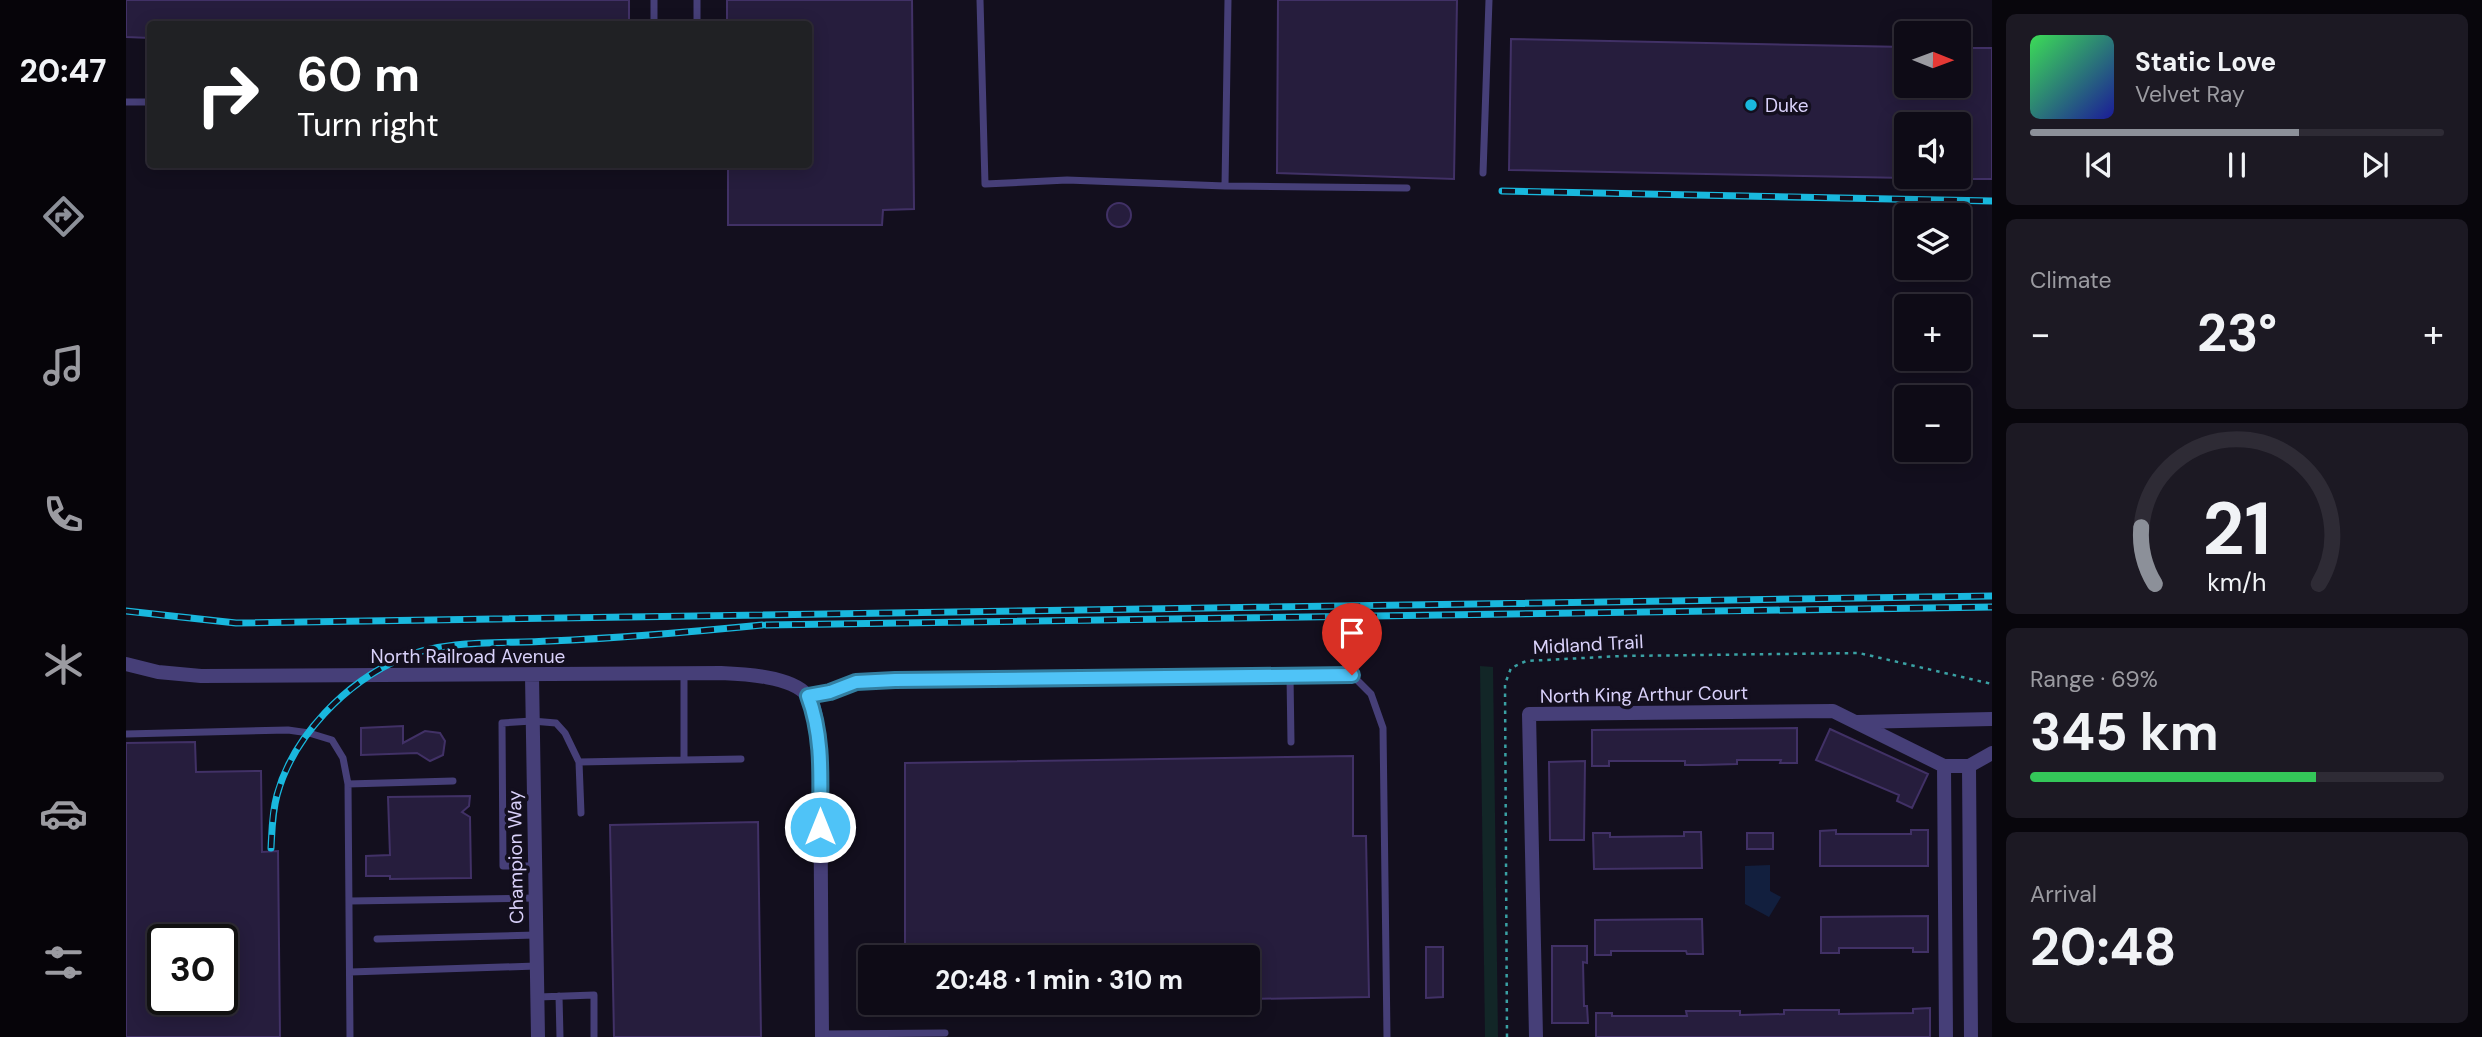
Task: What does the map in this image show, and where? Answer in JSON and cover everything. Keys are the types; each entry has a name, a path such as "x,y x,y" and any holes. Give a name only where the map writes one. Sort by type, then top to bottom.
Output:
{"street":[{"name":"North Railroad Avenue","path":"126,664 158,673 201,677 748,674 780,681 808,696"},
{"name":"Champion Way","path":"532,676 538,1037"},
{"path":"808,696 815,716 820,750 822,1036"},
{"name":"North King Arthur Court","path":"1536,1037 1529,714 1833,711 1944,766 1969,766 1992,754"},
{"path":"1855,722 1992,719"},
{"path":"1944,766 1946,1037"},
{"path":"1969,766 1972,1037"}],"lane":[{"path":"654,0 654,21"},
{"path":"697,0 697,21"},
{"path":"981,0 985,184 1067,180 1225,186 1407,188"},
{"path":"1225,186 1228,0"},
{"path":"1483,173 1489,0"},
{"path":"126,102 147,102"},
{"path":"684,674 684,760"},
{"path":"808,696 868,681 1352,675 1371,694 1383,728 1387,1037"},
{"path":"1290,676 1291,742"},
{"path":"535,866 503,866 502,723 556,723 565,733 579,762 581,813"},
{"path":"126,734 288,730 332,740 343,758 348,783 351,1037"},
{"path":"579,762 741,759"},
{"path":"348,783 453,781"},
{"path":"350,901 535,898"},
{"path":"377,939 536,935"},
{"path":"349,972 537,966"},
{"path":"537,997 594,995 594,1037"},
{"path":"559,996 559,1037"},
{"path":"822,1036 945,1033"}],"path":[{"name":"Midland Trail","path":"1507,1037 1505,684 1507,674 1518,663 1622,656 1859,653 1992,684"}],"green space":[{"path":"1480,666 1493,667 1498,1037 1485,1037"}],"water":[{"path":"1770,865 1770,891 1781,897 1769,917 1745,904 1745,866"}],"building":[{"path":"126,0 629,0 629,21 147,21 147,38 126,37"},
{"path":"727,0 912,0 914,209 883,210 882,225 728,225 728,168 812,168 812,21 727,21"},
{"path":"1278,0 1457,0 1454,179 1277,173"},
{"name":"Duke","path":"1511,39 1894,47 1894,98 1971,98 1971,48 1992,48 1992,179 1971,179 1971,112 1894,112 1894,178 1509,170"},
{"path":"1119,203 1130,210 1131,215 1124,226 1119,227 1108,220 1107,215 1114,204"},
{"path":"403,726 403,743 425,731 440,733 445,741 443,755 430,761 417,753 361,755 361,728"},
{"path":"1797,728 1797,763 1780,763 1781,760 1737,760 1737,764 1685,765 1685,761 1609,761 1609,766 1592,766 1592,730"},
{"path":"1830,729 1928,774 1912,808 1897,801 1899,795 1816,760"},
{"path":"195,742 196,772 261,771 262,852 278,851 280,1037 126,1037 126,743"},
{"path":"1353,756 1353,836 1366,836 1369,997 1260,999 1260,945 905,945 905,763"},
{"path":"1585,761 1584,840 1550,840 1549,762"},
{"path":"470,796 469,806 462,812 470,817 471,878 390,879 390,876 366,876 366,856 390,855 388,797"},
{"path":"758,822 761,1037 614,1037 610,825"},
{"path":"1836,830 1836,834 1911,834 1911,830 1928,830 1928,866 1820,866 1820,831"},
{"path":"1684,832 1701,832 1702,868 1594,869 1593,833 1610,833 1610,837 1684,836"},
{"path":"1747,833 1773,833 1773,849 1747,849"},
{"path":"1928,916 1928,952 1913,952 1913,948 1839,948 1839,953 1821,953 1821,917"},
{"path":"1702,919 1703,954 1687,954 1686,951 1611,951 1611,955 1595,955 1595,920"},
{"path":"1552,946 1587,946 1587,963 1583,962 1584,1006 1587,1006 1588,1023 1552,1023"},
{"path":"1426,947 1443,947 1443,997 1426,998"},
{"path":"1930,1008 1930,1037 1596,1037 1596,1013 1612,1013 1612,1016 1687,1016 1686,1011 1740,1011 1740,1015 1784,1014 1784,1010 1839,1010 1839,1014 1913,1013 1913,1009"}],"railway":[{"path":"1502,191 1992,201"},
{"path":"126,611 236,623 1992,596"},
{"path":"766,625 1992,607"},
{"path":"271,848 277,795 295,752 324,713 342,696 381,668 402,658 456,645 603,638 762,625"}],"place":[{"name":"Duke","path":"1751,105"}],"route":[{"path":"820,827 820,750 815,716 808,696 830,692 856,682 1352,675"}]}
